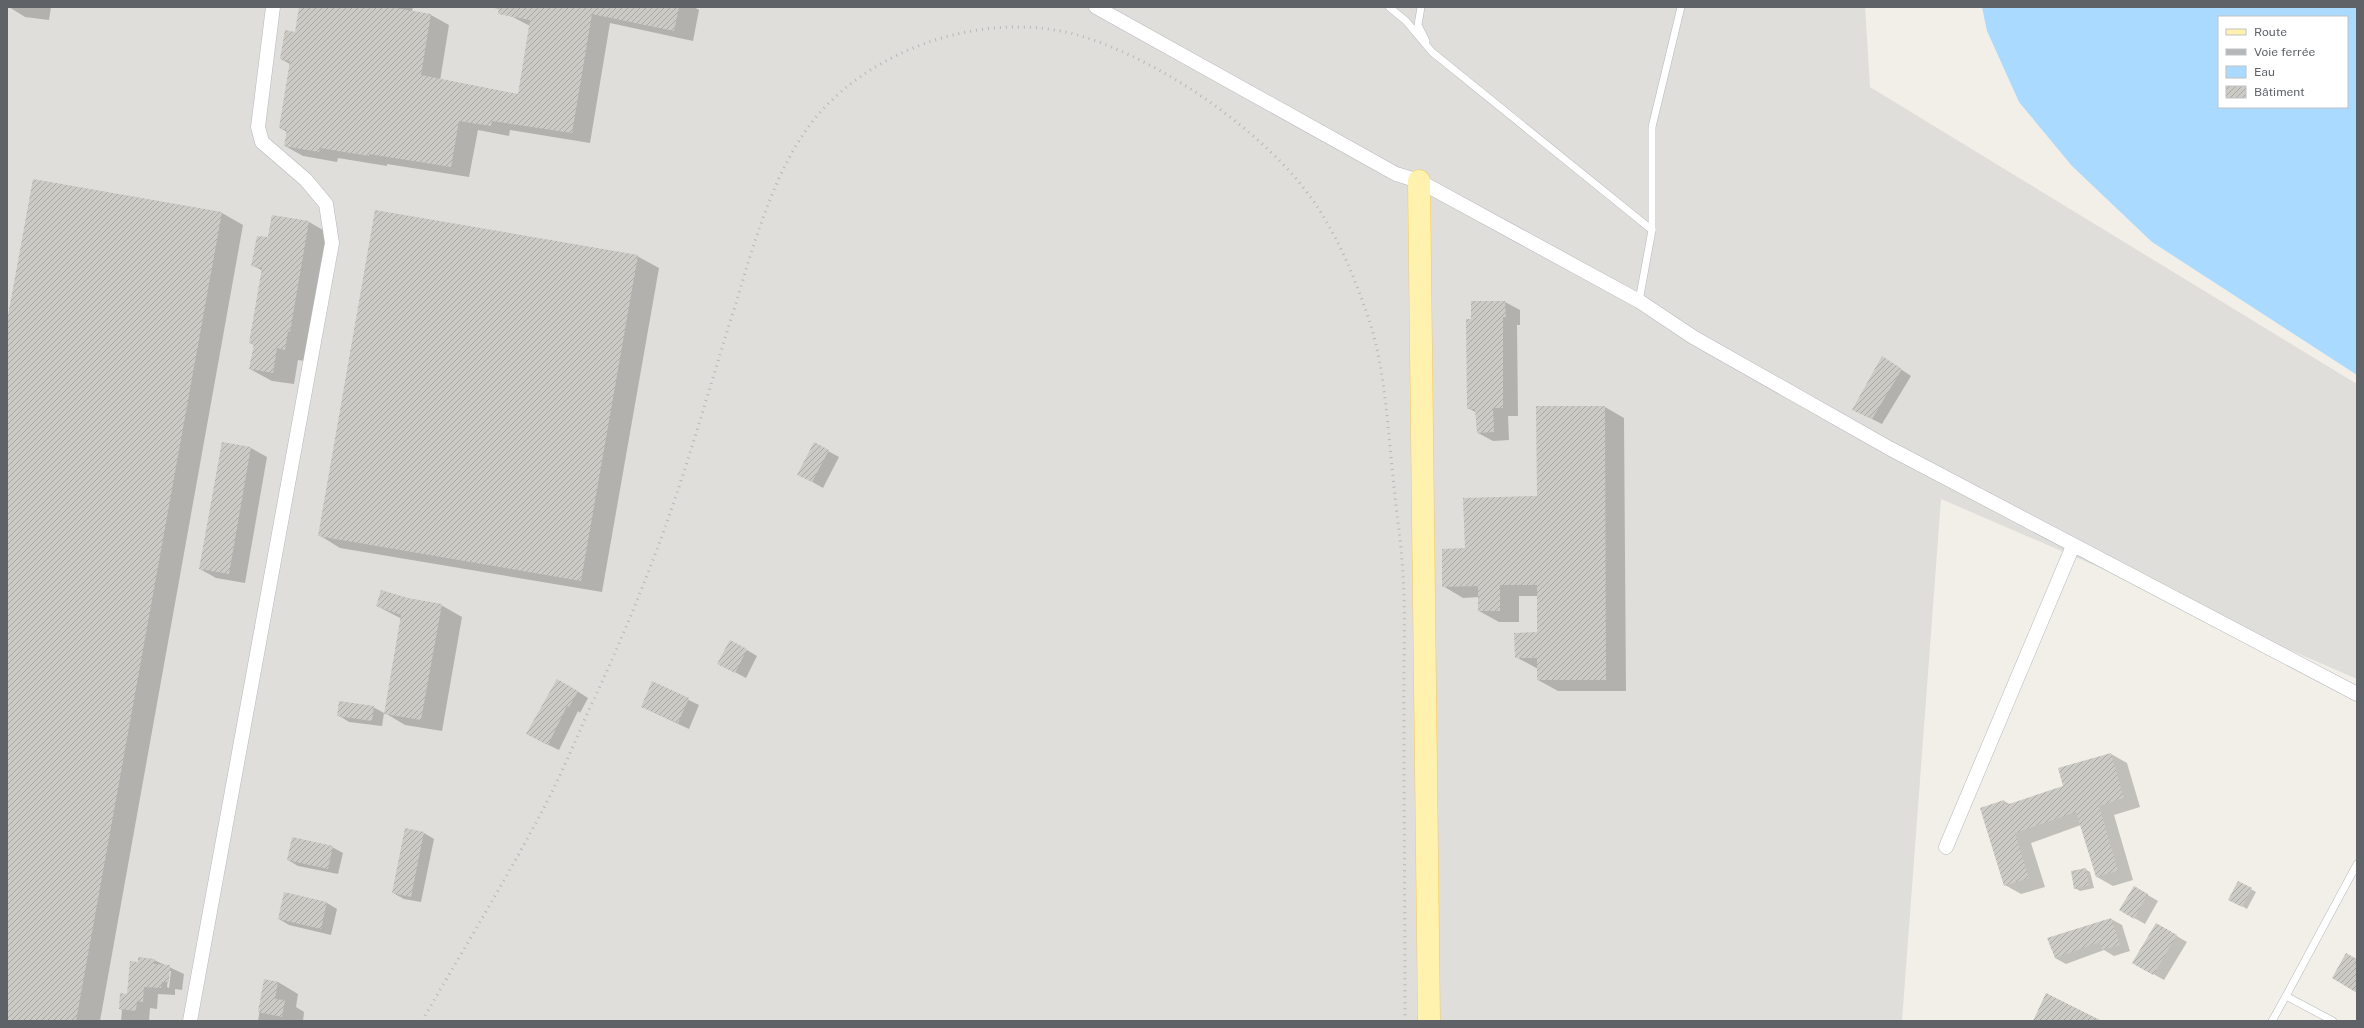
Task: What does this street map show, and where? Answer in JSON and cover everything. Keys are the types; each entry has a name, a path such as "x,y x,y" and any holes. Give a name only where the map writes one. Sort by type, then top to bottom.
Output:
{"main road":[{"path":"1419,181 1429,1021"}],"street":[{"path":"190,1021 332,243 326,204 306,180 262,142 258,127 274,7"},
{"path":"1096,7 1396,174 1419,181 1639,301 1693,337 1889,448 2357,694"},
{"path":"1946,847 2073,546"}],"lane":[{"path":"1389,7 1406,21 1432,52 1652,230"},
{"path":"1421,7 1418,25 1432,52"},
{"path":"1639,301 1652,230 1652,127 1681,7"},
{"path":"2272,1021 2357,864"},
{"path":"2286,996 2334,1021"}],"shaded area":[{"path":"7,7 1865,7 1870,87 2357,384 2357,679 1941,499 1902,1021 7,1021"}],"water":[{"path":"1982,7 2357,7 2357,375 2152,242 2072,166 2019,102 1987,31"}],"building":[{"path":"299,7 390,7 431,14 421,75 518,94 530,20 498,14 499,7 679,7 674,31 592,14 572,133 492,121 491,126 459,121 451,167 369,154 369,156 320,148 319,152 284,146 287,130 279,128 290,61 280,59 285,30 295,32"},
{"path":"33,179 222,212 76,1021 7,1021 7,321"},
{"path":"375,210 638,255 581,581 318,536"},
{"path":"272,215 309,221 290,332 288,331 285,350 277,348 273,373 249,369 254,344 249,343 262,268 251,266 257,236 268,237"},
{"path":"1471,301 1505,301 1506,317 1503,317 1503,408 1493,408 1494,432 1477,433 1475,409 1467,409 1466,319 1471,319"},
{"path":"1882,356 1902,369 1872,419 1852,410"},
{"path":"1536,406 1605,406 1606,680 1537,680 1537,658 1515,658 1514,633 1537,632 1537,585 1500,585 1500,611 1478,611 1478,586 1442,587 1442,549 1465,548 1463,498 1537,496"},
{"path":"222,442 251,447 229,574 199,569"},
{"path":"814,442 829,450 812,482 797,475"},
{"path":"381,590 408,598 442,604 421,720 384,714 401,615 376,606"},
{"path":"730,640 747,649 735,673 717,664"},
{"path":"557,679 578,691 569,707 567,706 548,745 526,734"},
{"path":"652,681 689,698 678,723 641,707"},
{"path":"339,701 374,706 372,721 337,716"},
{"path":"2111,753 2124,798 2099,806 2118,871 2096,877 2076,812 2015,833 2029,878 2004,886 1980,808 2004,800 2006,805 2063,786 2058,768"},
{"path":"405,828 424,832 411,897 392,893"},
{"path":"292,837 333,846 328,869 287,860"},
{"path":"2086,868 2089,885 2074,889 2071,871"},
{"path":"2238,881 2252,888 2242,907 2228,900"},
{"path":"2134,886 2148,894 2134,919 2119,910"},
{"path":"284,892 327,902 321,929 278,919"},
{"path":"2111,918 2120,945 2102,950 2100,942 2055,958 2047,938"},
{"path":"2156,923 2177,935 2153,975 2132,963"},
{"path":"2346,953 2357,959 2357,993 2332,978"},
{"path":"138,957 155,959 154,964 170,965 169,982 162,982 161,988 144,987 143,1002 137,1001 136,1011 119,1009 120,993 127,994 130,961 138,962"},
{"path":"264,979 278,982 275,999 285,1000 282,1017 258,1012"},
{"path":"2046,993 2102,1021 2033,1021"}],"railway":[{"path":"422,1021 502,884 548,800 639,596 677,494 750,255 778,180 802,135 817,116 842,91 871,70 903,52 938,39 974,31 1010,27 1046,29 1081,36 1112,47 1145,62 1210,102 1241,125 1269,150 1294,176 1314,202 1330,227 1355,282 1372,331 1381,372 1387,414 1403,574 1405,1021"}]}
